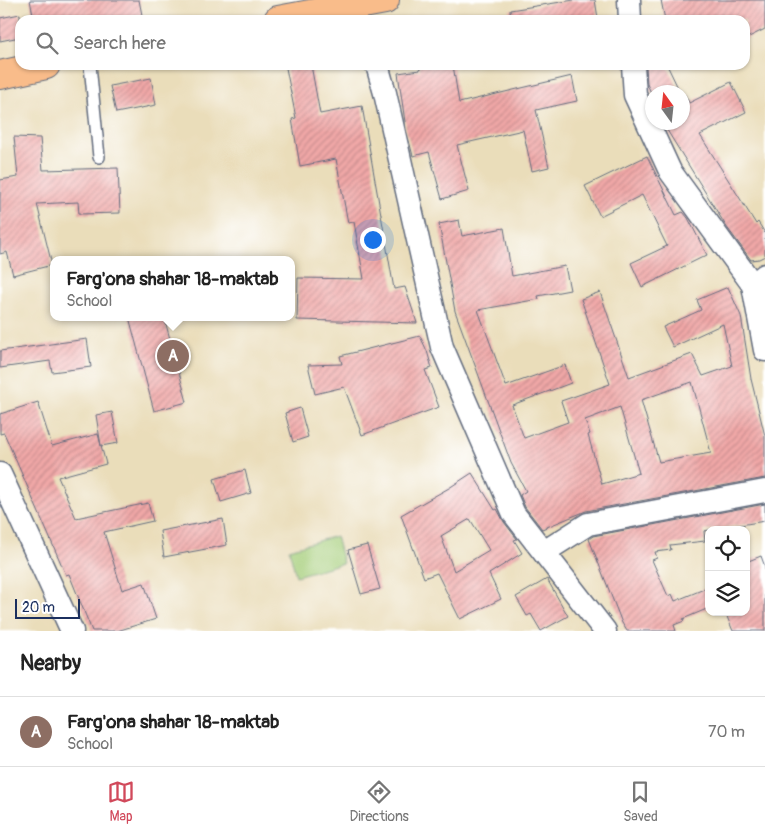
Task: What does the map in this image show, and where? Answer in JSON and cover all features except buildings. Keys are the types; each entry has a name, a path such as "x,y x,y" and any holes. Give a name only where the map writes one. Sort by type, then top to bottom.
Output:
{"main road":[{"path":"316,15 369,8"},
{"path":"0,75 23,70"}],"street":[{"path":"629,0 630,15"},
{"path":"378,70 442,347 514,514 605,631"},
{"path":"633,70 635,95 670,171 759,280 765,350"},
{"path":"0,474 72,631"},
{"path":"544,552 588,524 765,491"}],"lane":[{"path":"90,70 99,157"}],"green space":[{"path":"336,536 343,563 296,576 289,549"}],"place":[{"name":"Farg'ona shahar 18-maktab","path":"173,356"}]}
